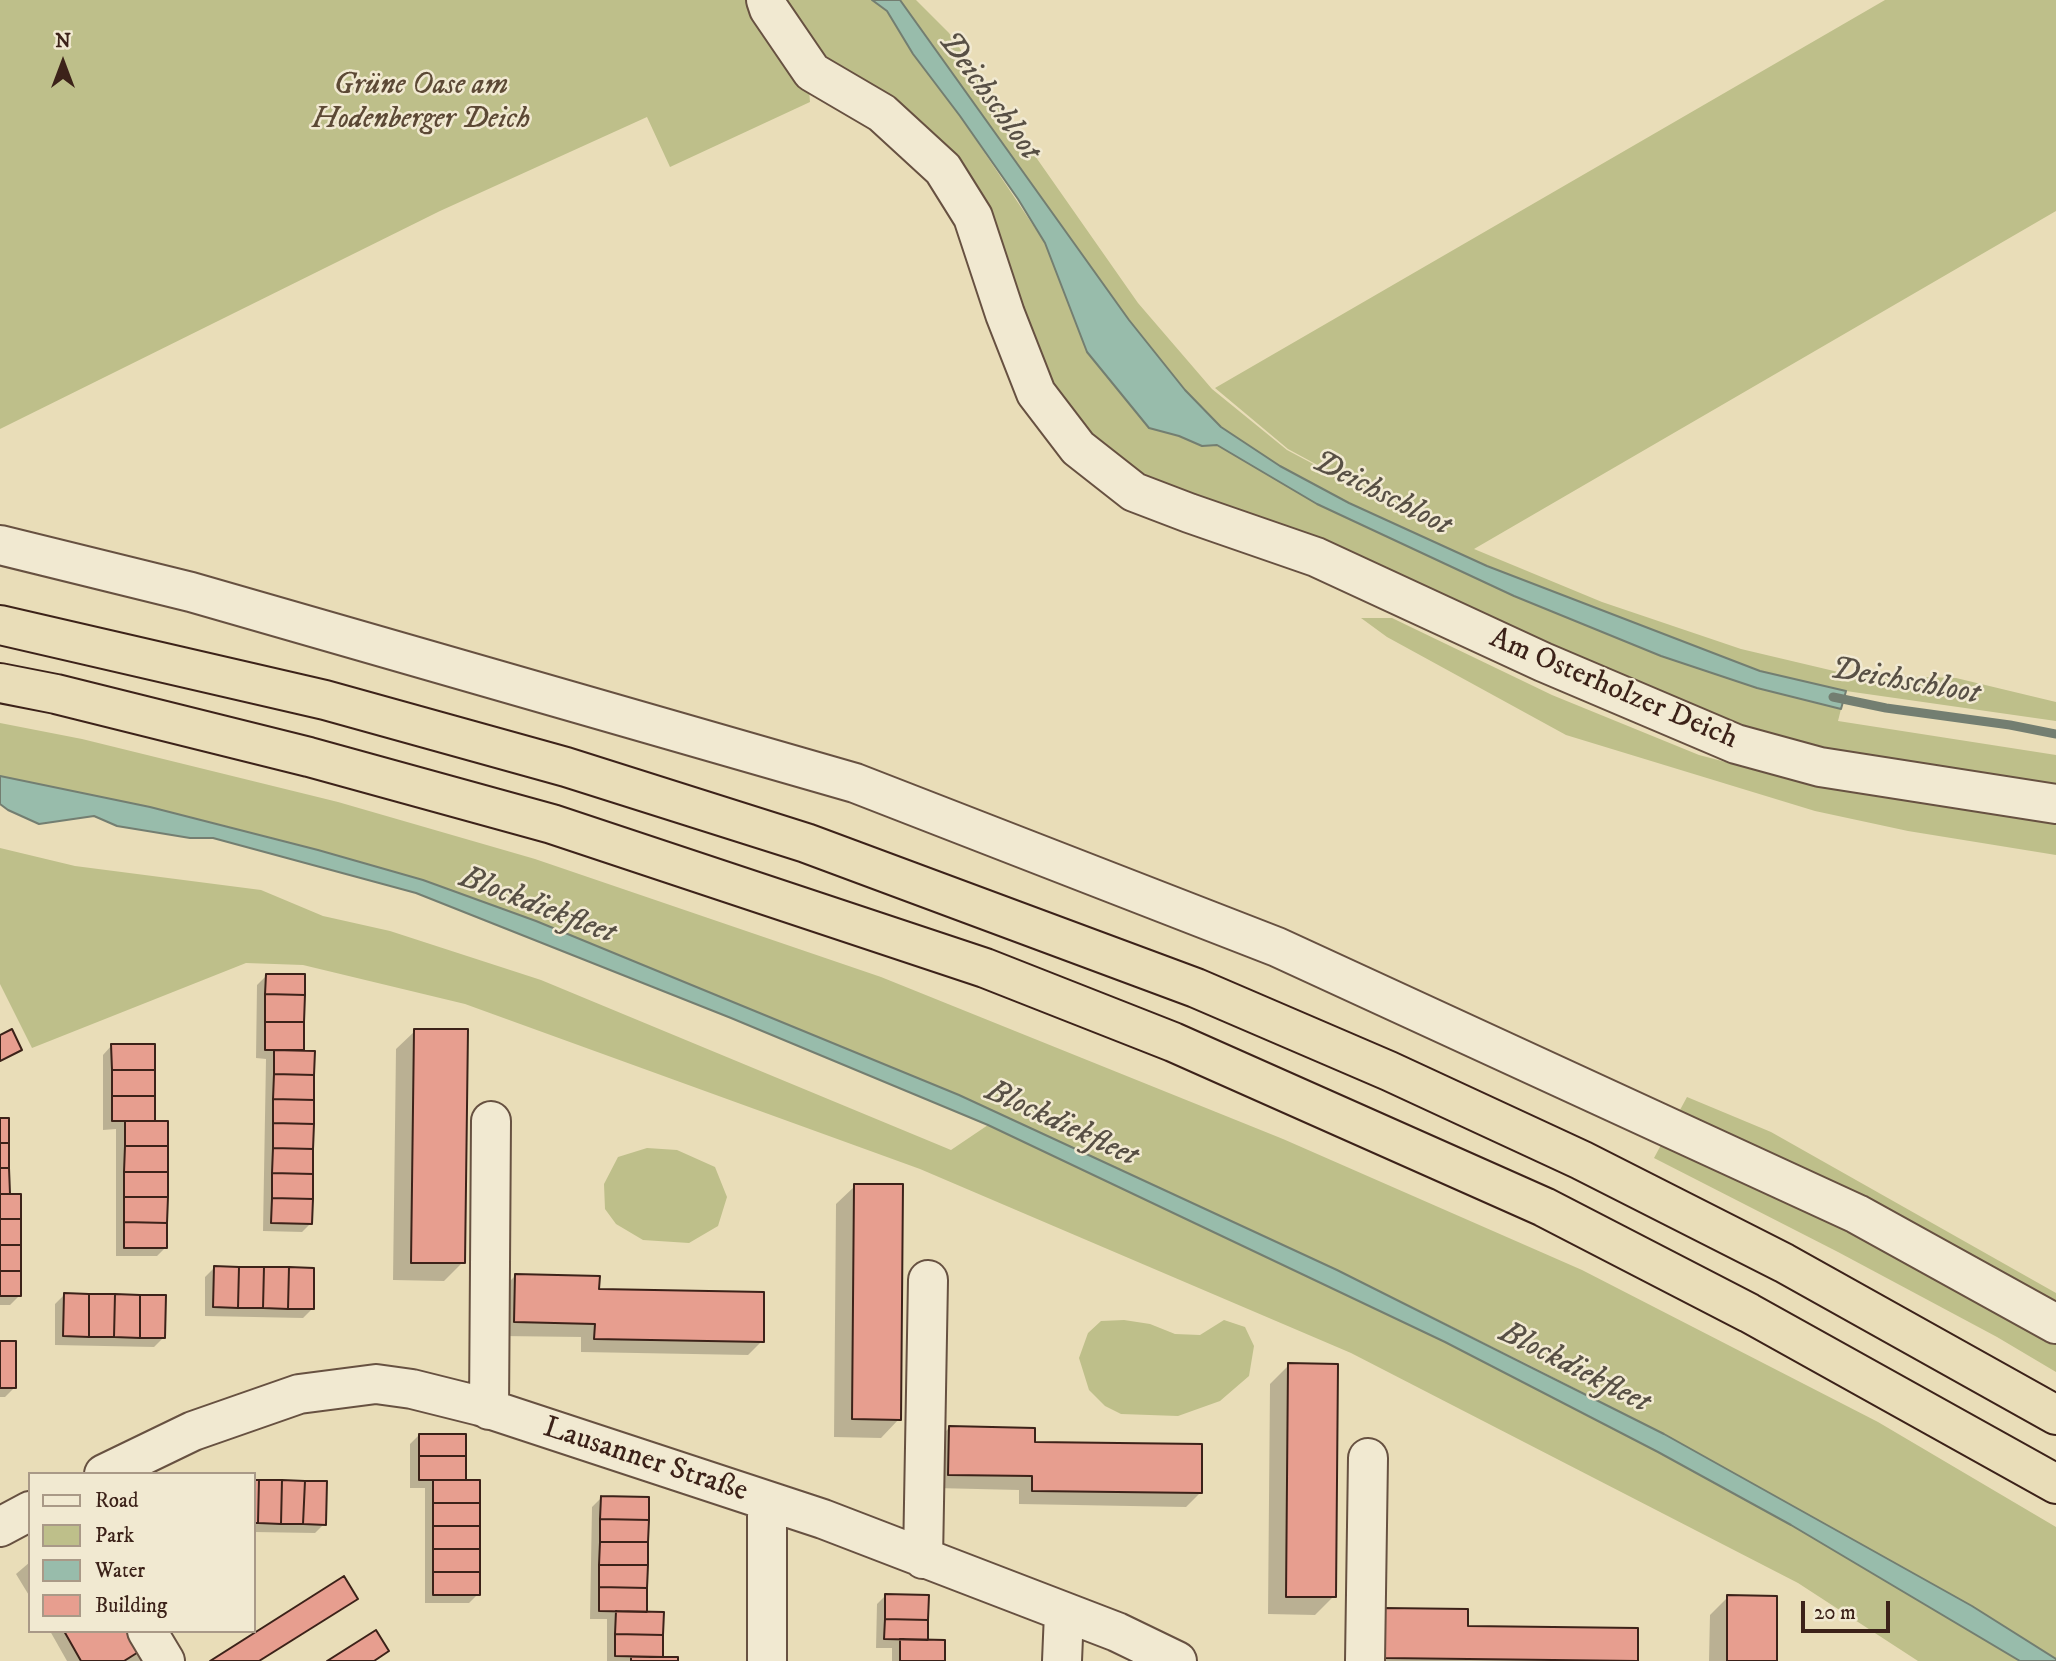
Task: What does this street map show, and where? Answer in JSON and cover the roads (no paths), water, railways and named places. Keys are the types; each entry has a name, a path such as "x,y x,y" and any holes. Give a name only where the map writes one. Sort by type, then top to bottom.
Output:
{"highway":[{"path":"0,625 79,641 325,700 566,766 806,843 1196,988 1388,1071 1581,1160 1784,1263 2056,1415"},
{"path":"0,683 56,694 309,757 552,824 997,973 1173,1042 1544,1207 1749,1313 2056,1484"}],"street":[{"name":"Am Osterholzer Deich","path":"766,0 769,9 811,72 882,113 943,169 973,217 1005,314 1036,393 1078,448 1134,492 1316,557 1543,662 1737,744 1820,767 2056,804"},
{"path":"0,545 191,592 855,783 1277,947 1857,1214 2056,1324"},
{"path":"489,1410 491,1122"},
{"path":"923,1559 928,1280"},
{"name":"Lausanner Straße","path":"108,1472 192,1431 299,1394 376,1384 412,1389 489,1410 823,1519 1117,1632 1177,1661"},
{"path":"1365,1661 1367,1458"},
{"path":"767,1501 767,1661"},
{"path":"0,1527 28,1512"},
{"path":"1062,1661 1064,1612"},
{"path":"148,1633 165,1661"}],"water":[{"path":"872,0 900,0 1129,320 1185,390 1221,427 1280,466 1349,503 1487,566 1760,671 1846,691 1841,709 1757,688 1661,656 1514,596 1317,504 1217,445 1202,446 1149,428 1087,352 1045,243 1018,199 913,54 887,11"},
{"path":"0,776 150,807 423,880 536,921 959,1095 1337,1270 1664,1434 1972,1606 2056,1661 2020,1661 1791,1525 1658,1452 1445,1342 988,1125 731,1018 416,893 213,838 190,838 117,826 94,816 39,824 0,804"}],"waterway":[{"name":"Deichschloot","path":"1833,697 1886,708 2056,734"}],"park label":[{"name":"Grüne Oase am Hodenberger Deich","path":"421,104"}],"water label":[{"name":"Blockdiekfleet","path":"537,907"},
{"name":"Blockdiekfleet","path":"1061,1125"},
{"name":"Blockdiekfleet","path":"1574,1369"}]}
